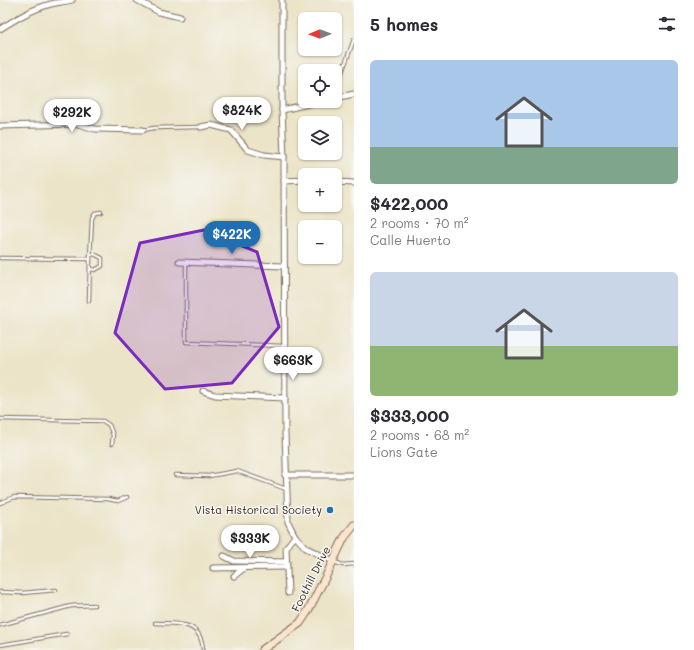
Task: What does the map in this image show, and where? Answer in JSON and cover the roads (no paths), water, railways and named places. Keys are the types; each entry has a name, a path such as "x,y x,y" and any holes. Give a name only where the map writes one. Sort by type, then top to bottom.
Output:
{"main road":[{"name":"Foothill Drive","path":"262,650 300,622 308,611 344,538 354,525"}],"street":[{"path":"0,29 37,9 72,0"},
{"path":"137,0 159,12 180,16"},
{"path":"282,0 285,475 288,522 295,536 306,548 333,561"},
{"path":"342,97 354,94"},
{"path":"282,110 298,106"},
{"path":"0,126 78,124 95,129 143,130"},
{"path":"201,127 211,125 231,130 248,150 264,156 284,157"},
{"path":"284,181 298,180"},
{"path":"342,182 354,183"},
{"path":"179,262 284,266"},
{"path":"203,391 215,395 285,398"},
{"path":"285,475 354,475"},
{"name":"Foothill Drive","path":"288,592 286,548 295,536"},
{"path":"224,556 234,561 287,564"},
{"path":"213,568 287,564"},
{"path":"234,576 244,567"}],"lane":[{"path":"342,72 354,39"},
{"path":"143,130 154,128 201,127"},
{"path":"89,301 92,218 95,213 101,212"},
{"path":"90,255 94,254 102,258 102,266 100,268 96,270 90,269"},
{"path":"0,258 90,259"},
{"path":"186,262 186,342 285,346"},
{"path":"0,419 103,422 109,425 113,435 112,444"},
{"path":"176,475 209,476 238,471 286,489"},
{"path":"0,503 14,497 118,500 127,497"},
{"path":"333,561 342,565 354,564"},
{"path":"0,592 22,593 56,590"},
{"path":"0,625 71,606 94,605"},
{"path":"155,623 180,624 192,627 198,632 202,640 203,650"},
{"path":"0,645 67,634"}],"place":[{"name":"Vista Historical Society","path":"330,510"}]}
